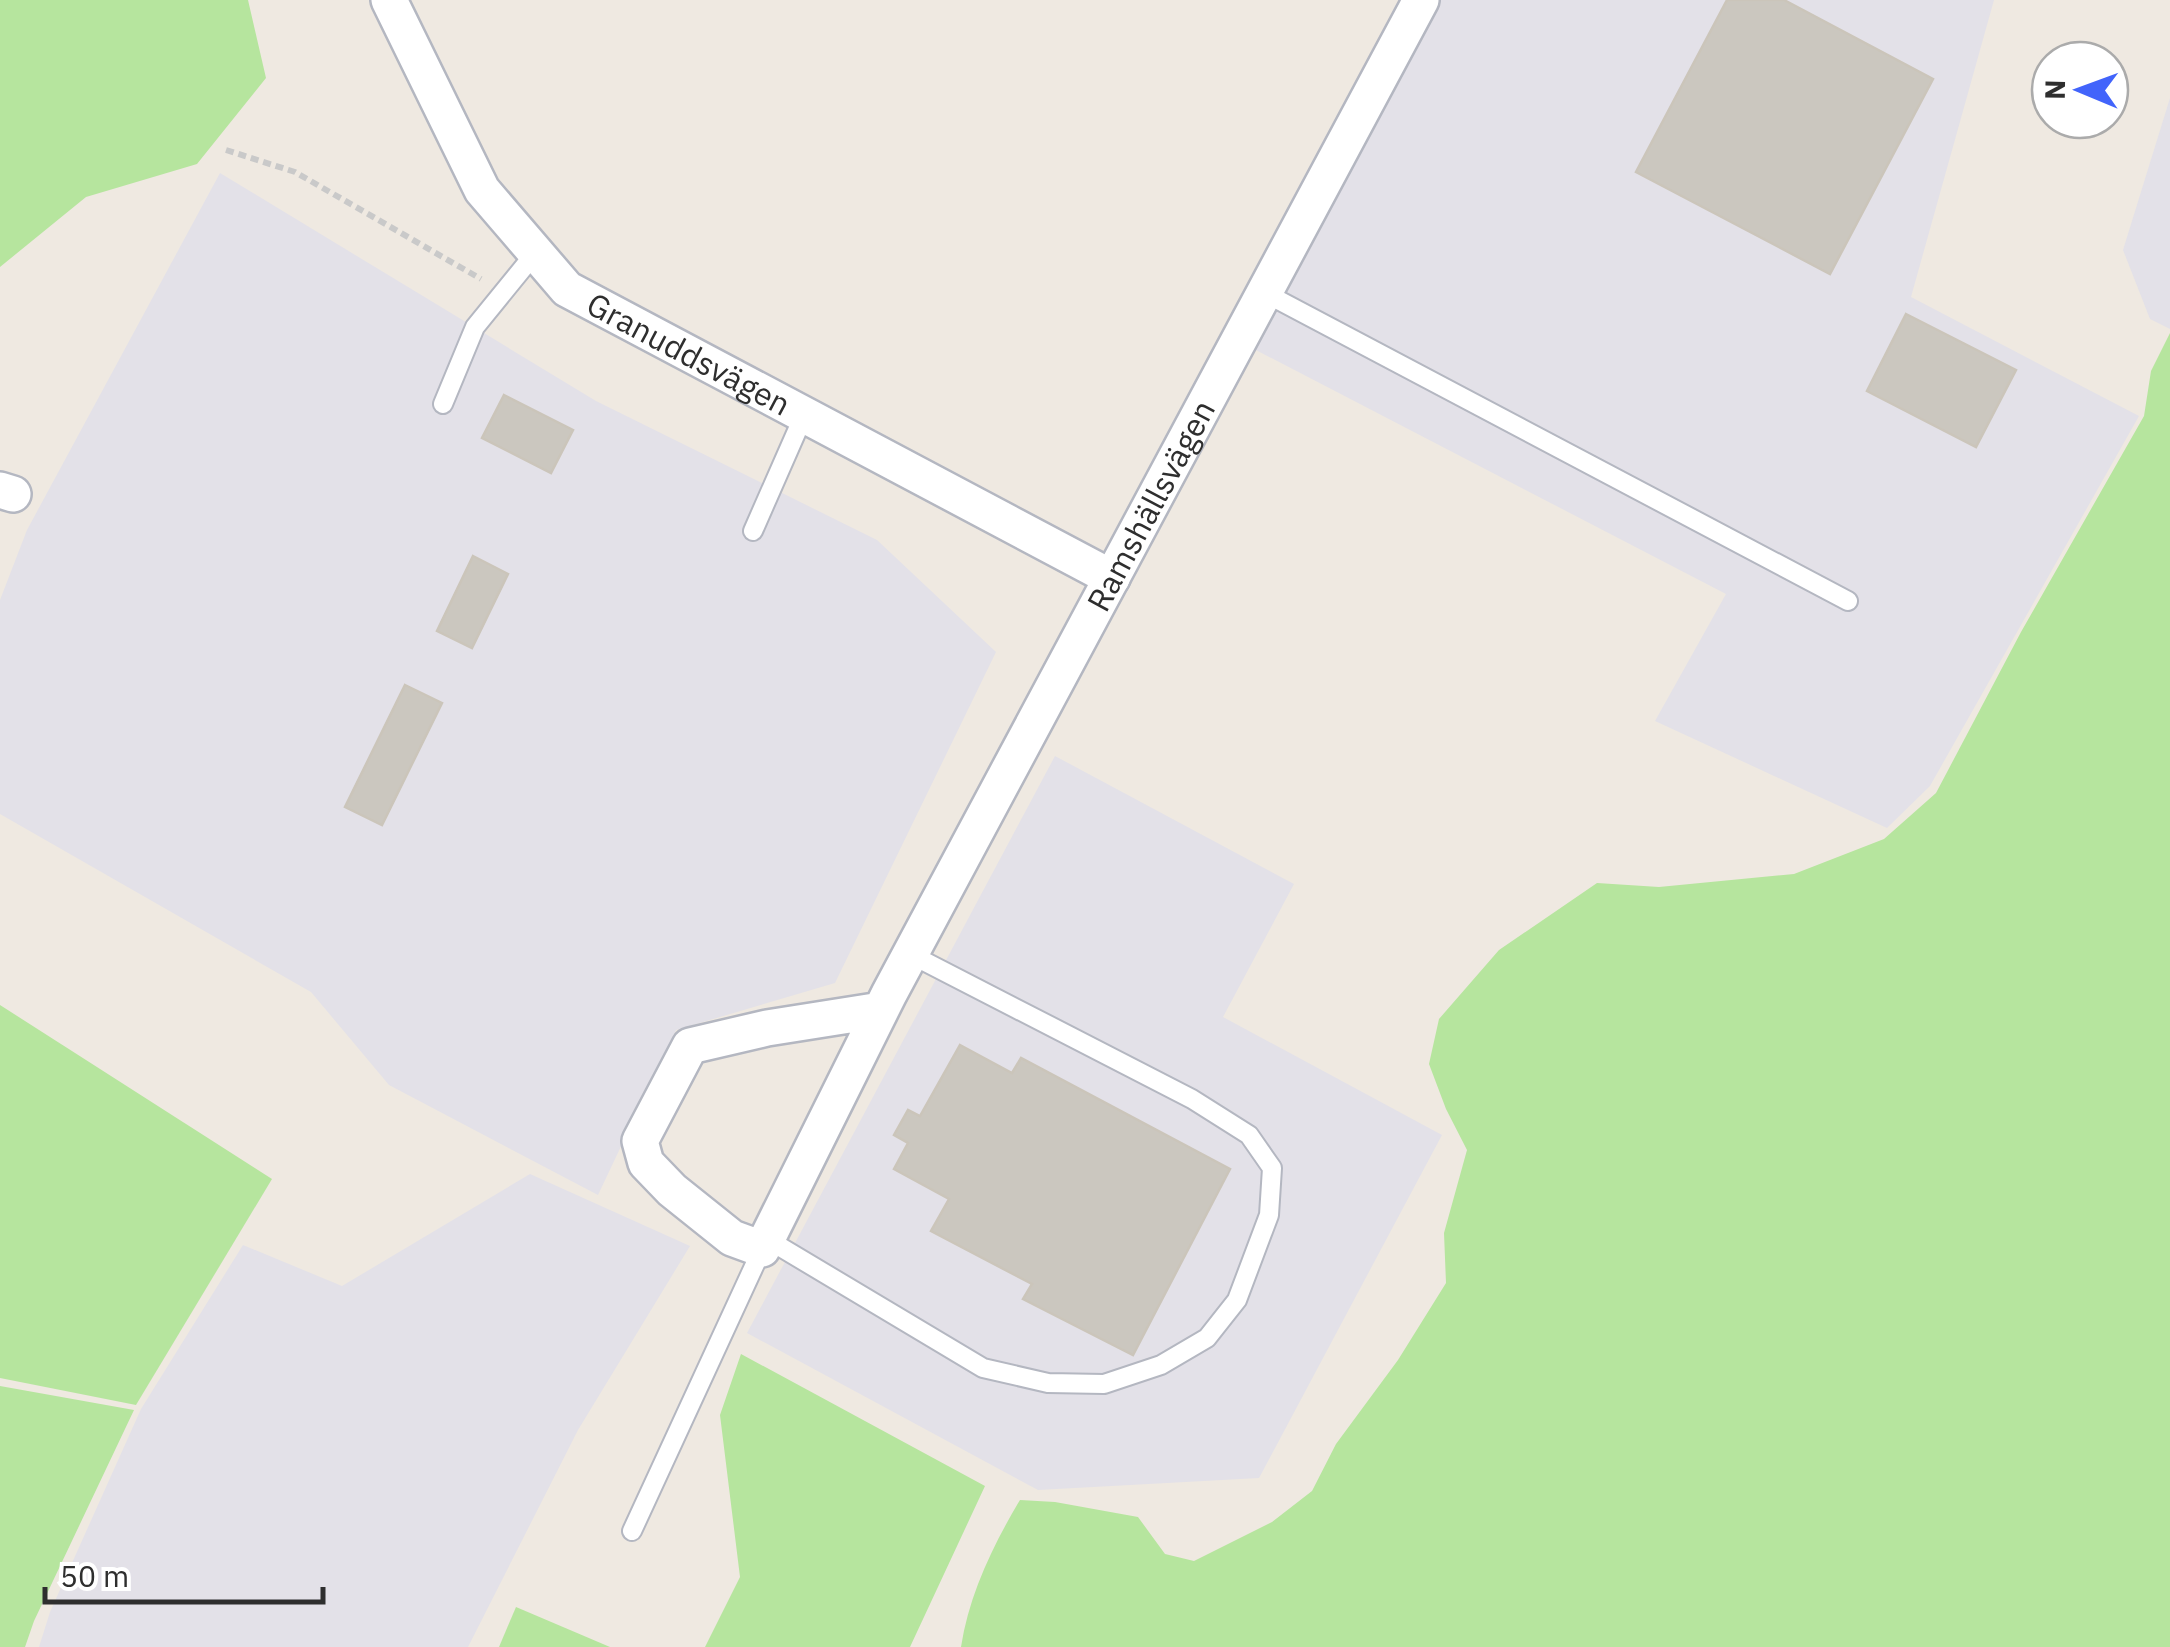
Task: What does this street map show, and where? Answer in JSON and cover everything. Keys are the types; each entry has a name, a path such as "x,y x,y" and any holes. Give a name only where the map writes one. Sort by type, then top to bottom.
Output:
{"street":[{"name":"Granuddsvägen","path":"389,0 482,190 566,288 1112,578"},
{"name":"Ramshällsvägen","path":"765,1244 910,954 1421,0"},
{"path":"765,1244 732,1238 672,1190 646,1163 640,1141 690,1046 767,1028 881,1010"}],"lane":[{"path":"443,404 475,327 536,252"},
{"path":"1264,293 1848,602"},
{"path":"752,531 804,415"},
{"path":"632,1530 765,1244 983,1368 1048,1384 1104,1384 1161,1365 1207,1338 1237,1300 1269,1215 1272,1168 1248,1136 1192,1099 910,954"}],"path":[{"path":"226,150 296,172 503,292"}],"shaded area":[{"path":"1438,0 1994,0 1911,297 2139,416 1930,786 1887,828 1655,721 1726,594 1252,348"},
{"path":"2170,98 2170,329 2150,319 2123,250"},
{"path":"220,173 596,401 877,540 996,652 835,983 676,1030 598,1195 389,1085 311,992 0,814 0,600 27,530"},
{"path":"1055,756 1294,884 1223,1017 1442,1135 1259,1478 1038,1490 747,1333"},
{"path":"530,1174 690,1246 578,1430 468,1647 39,1647 50,1612 141,1409 243,1245 342,1286"}],"green space":[{"path":"0,0 248,0 266,78 197,164 86,197 0,267"},
{"path":"2170,333 2170,1647 961,1647 983,1571 1020,1500 1055,1502 1138,1517 1165,1554 1194,1561 1272,1522 1312,1491 1336,1444 1398,1360 1446,1283 1444,1233 1467,1150 1429,1064 1439,1019 1499,950 1597,883 1659,887 1794,874 1884,839 1936,793 2021,632 2144,416 2151,371"},
{"path":"0,1005 272,1179 136,1405 0,1378"},
{"path":"741,1354 985,1486 910,1647 705,1647 740,1577 720,1415"},
{"path":"0,1386 134,1410 25,1647 0,1647"},
{"path":"516,1607 610,1647 499,1647"}],"building":[{"path":"1727,0 1784,0 1933,79 1830,274 1636,172"},
{"path":"1906,314 2016,370 1976,447 1867,391"},
{"path":"504,395 573,430 551,473 482,438"},
{"path":"473,556 508,574 472,648 437,631"},
{"path":"405,685 442,703 382,825 345,807"},
{"path":"960,1045 1012,1073 1021,1058 1230,1169 1133,1355 1023,1299 1032,1284 931,1231 949,1199 894,1169 908,1143 894,1135 908,1110 920,1116"}]}
